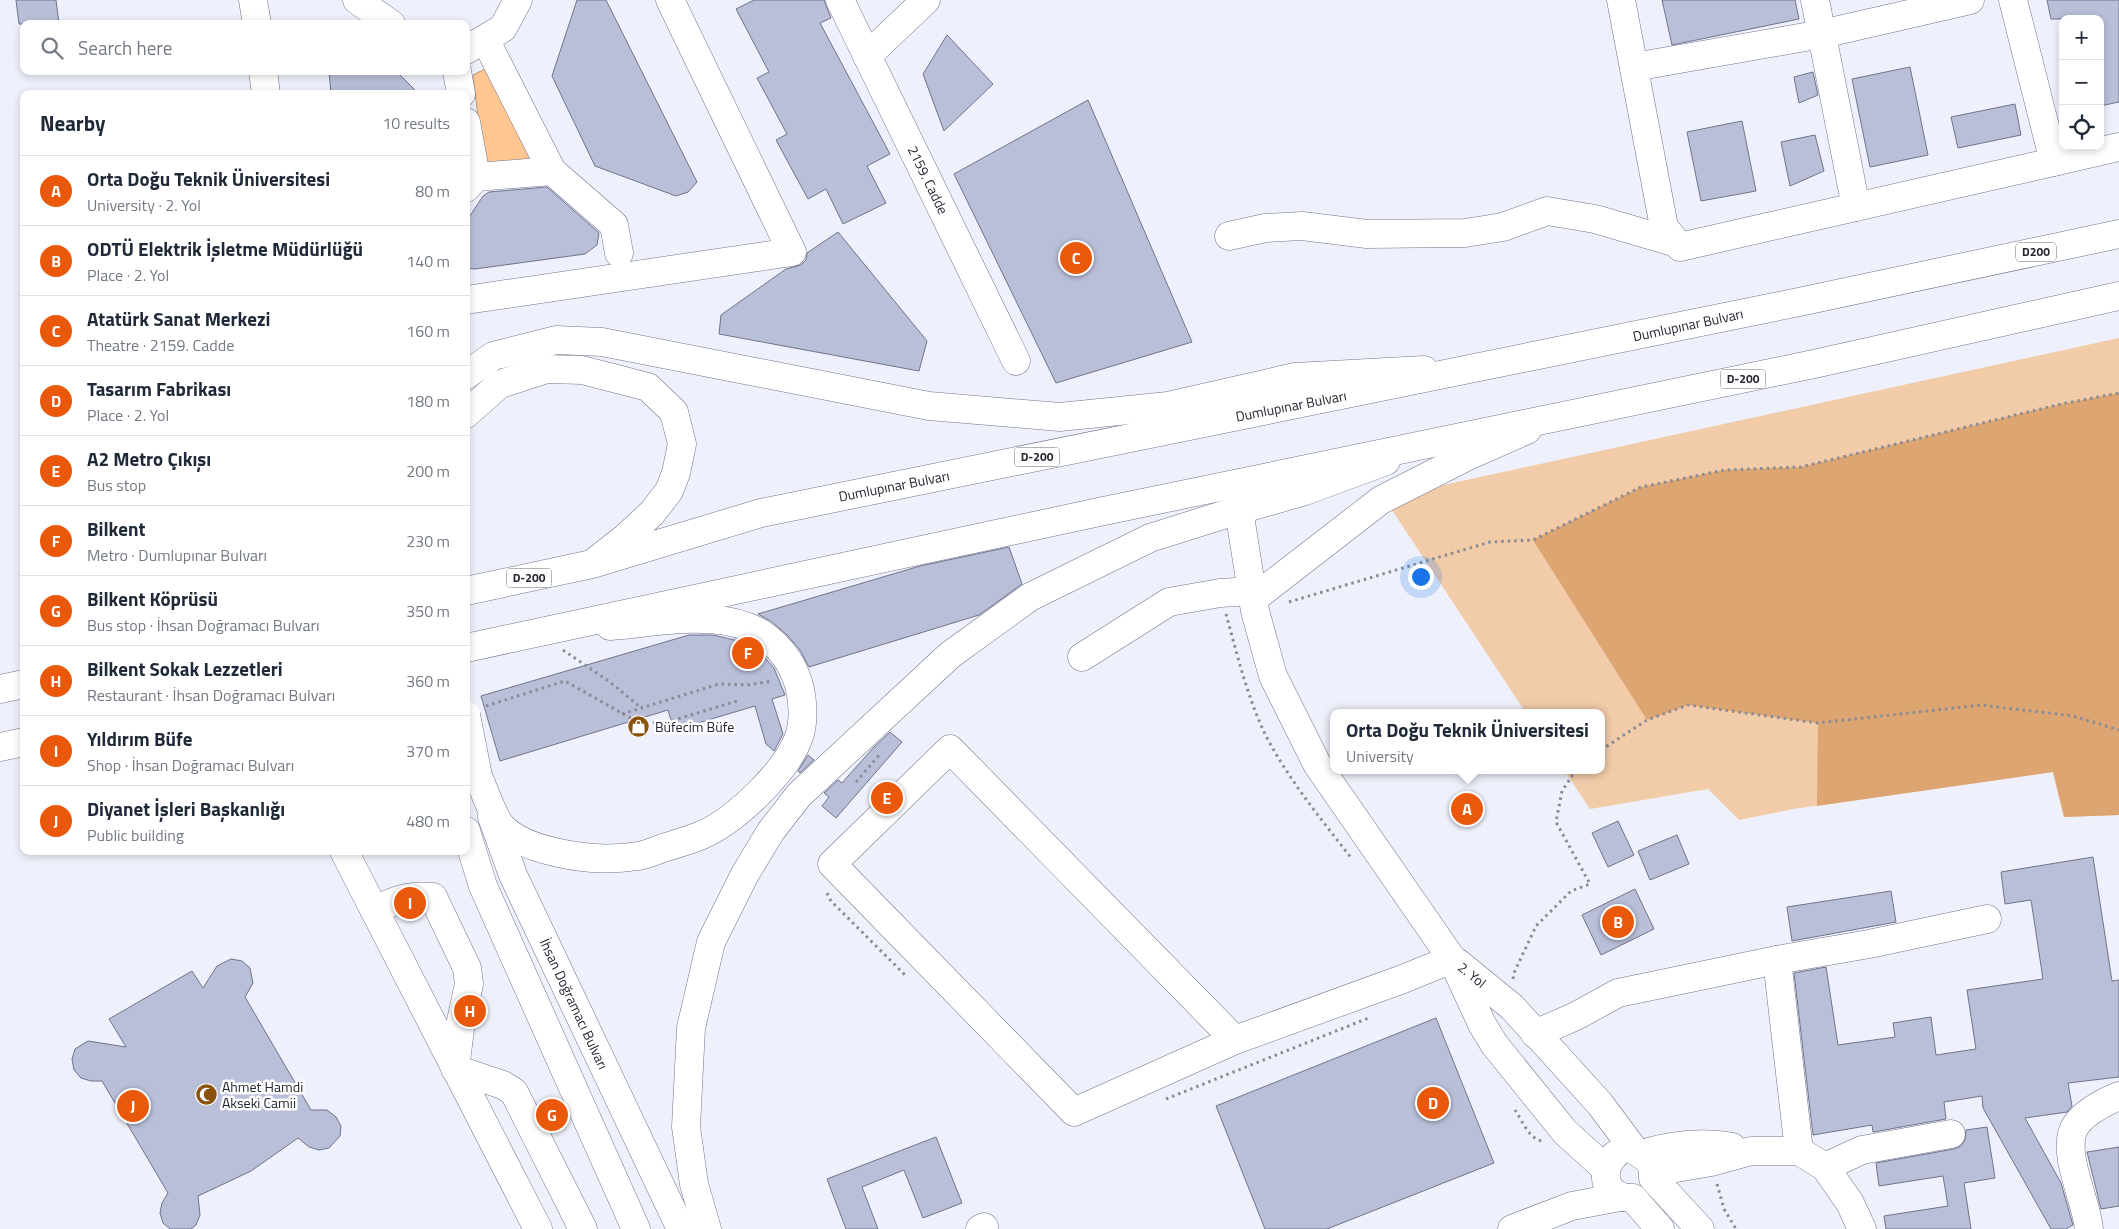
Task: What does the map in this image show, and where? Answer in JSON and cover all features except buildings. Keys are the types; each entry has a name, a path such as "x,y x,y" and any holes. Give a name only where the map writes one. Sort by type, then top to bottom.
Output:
{"main road":[{"path":"253,0 256,20"},
{"path":"357,0 385,20"},
{"path":"518,0 503,28 475,44 552,171 614,225 619,253"},
{"path":"470,299 792,252 670,0"},
{"name":"2159. Cadde","path":"840,0 1016,361"},
{"path":"867,56 926,0"},
{"path":"1621,0 1664,227 1680,247 2119,147"},
{"path":"1815,0 1856,207"},
{"path":"1634,67 1822,34 1970,0"},
{"path":"2013,0 2054,162"},
{"path":"264,75 265,90"},
{"path":"458,75 460,90"},
{"path":"471,183 552,171"},
{"path":"1229,236 1264,228 1302,226 1367,234 1465,233 1503,227 1547,211 1595,219 1677,243"},
{"name":"Dumlupınar Bulvarı","path":"470,590 592,564 761,513 1953,270 2119,234"},
{"name":"D-200","path":"470,647 1090,514 1551,420 2119,296"},
{"path":"470,372 493,356 556,340 602,342 929,406 1060,417 1168,406 1295,377 1485,366"},
{"path":"470,410 500,384 547,369 582,370 648,387 674,412 682,444 676,473 669,491 652,513 625,538 592,564"},
{"path":"1253,600 1380,500 1468,456 1551,420"},
{"path":"707,1229 694,1184 686,1127 691,1028 711,942 744,874 772,831 799,795 950,655 1030,597 1150,538 1305,491 1435,443"},
{"path":"1235,1040 950,749 832,864 1074,1112 1235,1040 1452,959 1316,764 1273,676 1253,600 1239,510"},
{"path":"1082,657 1169,602 1220,593 1253,600"},
{"path":"475,711 478,776 501,826 522,841 543,850 601,859 639,856 703,834 734,814 762,790 782,765 799,737 802,718 801,700 798,682 790,662 766,638 749,627 722,621 692,620 538,632"},
{"path":"0,690 20,685"},
{"path":"0,747 20,743"},
{"name":"İhsan Doğramacı Bulvarı","path":"478,776 513,875 681,1229"},
{"path":"470,843 483,886 636,1229"},
{"path":"346,855 538,1229"},
{"path":"374,910 400,898 433,897 467,968 469,984 461,1021 455,1069"},
{"path":"1535,1034 1576,1016 1618,993 1987,919"},
{"name":"2. Yol","path":"1452,959 1512,1007 1600,1104 1646,1164 1700,1229"},
{"name":"2. Yol","path":"1452,959 1482,1024 1494,1044 1565,1132 1605,1172 1607,1184 1612,1192 1626,1197 1660,1229"},
{"path":"1777,960 1799,1151"},
{"path":"455,1069 503,1085 514,1092 583,1229"},
{"path":"2089,1229 2076,1177 2072,1152 2072,1133 2092,1109 2119,1096"},
{"path":"1824,1167 1862,1150 1951,1134"},
{"path":"1572,1206 1605,1172 1614,1156 1620,1152 1646,1164 1711,1162 1751,1151 1799,1151 1824,1167 1850,1203 1862,1229"},
{"path":"1512,1229 1572,1206 1626,1197 1646,1191 1646,1164"}],"path":[{"path":"1253,600 1490,542 1533,540 1641,487 1724,470 1801,466 2061,404 2119,393"},
{"path":"538,632 641,708"},
{"path":"622,714 719,684 747,685 775,680"},
{"path":"475,711 565,681 641,724 671,721 738,702"},
{"path":"1605,747 1647,720 1688,706 1818,723 1981,705 2073,716 2119,730"},
{"path":"856,782 884,750"},
{"path":"1512,1007 1514,973 1536,926 1571,891 1590,884 1556,822 1562,792 1573,774"},
{"path":"824,888 831,901 908,978"},
{"path":"1161,1100 1378,1014"}],"shaded area":[{"path":"489,67 533,163 484,167 473,75"},
{"path":"2119,338 2119,815 2064,817 2053,772 1793,809 1739,820 1708,789 1590,809 1567,774 1605,774 1605,709 1523,709 1384,498"},
{"path":"2119,393 2119,815 2064,817 2053,772 1817,806 1818,723 1688,705 1647,720 1533,540 1641,487 1725,470 1801,467 2061,404"}],"place":[{"name":"Atatürk Sanat Merkezi","path":"1076,258"},
{"name":"Bilkent","path":"748,653"},
{"name":"Büfecim Büfe","path":"639,727"},
{"name":"A2 Metro Çıkışı","path":"887,798"},
{"name":"Orta Doğu Teknik Üniversitesi","path":"1467,809"},
{"name":"Yıldırım Büfe","path":"410,903"},
{"name":"ODTÜ Elektrik İşletme Müdürlüğü","path":"1618,922"},
{"name":"Bilkent Sokak Lezzetleri","path":"470,1011"},
{"name":"Ahmet Hamdi Akseki Camii","path":"206,1095"},
{"name":"Tasarım Fabrikası","path":"1433,1103"},
{"name":"Diyanet İşleri Başkanlığı","path":"133,1106"},
{"name":"Bilkent Köprüsü","path":"552,1115"}]}
